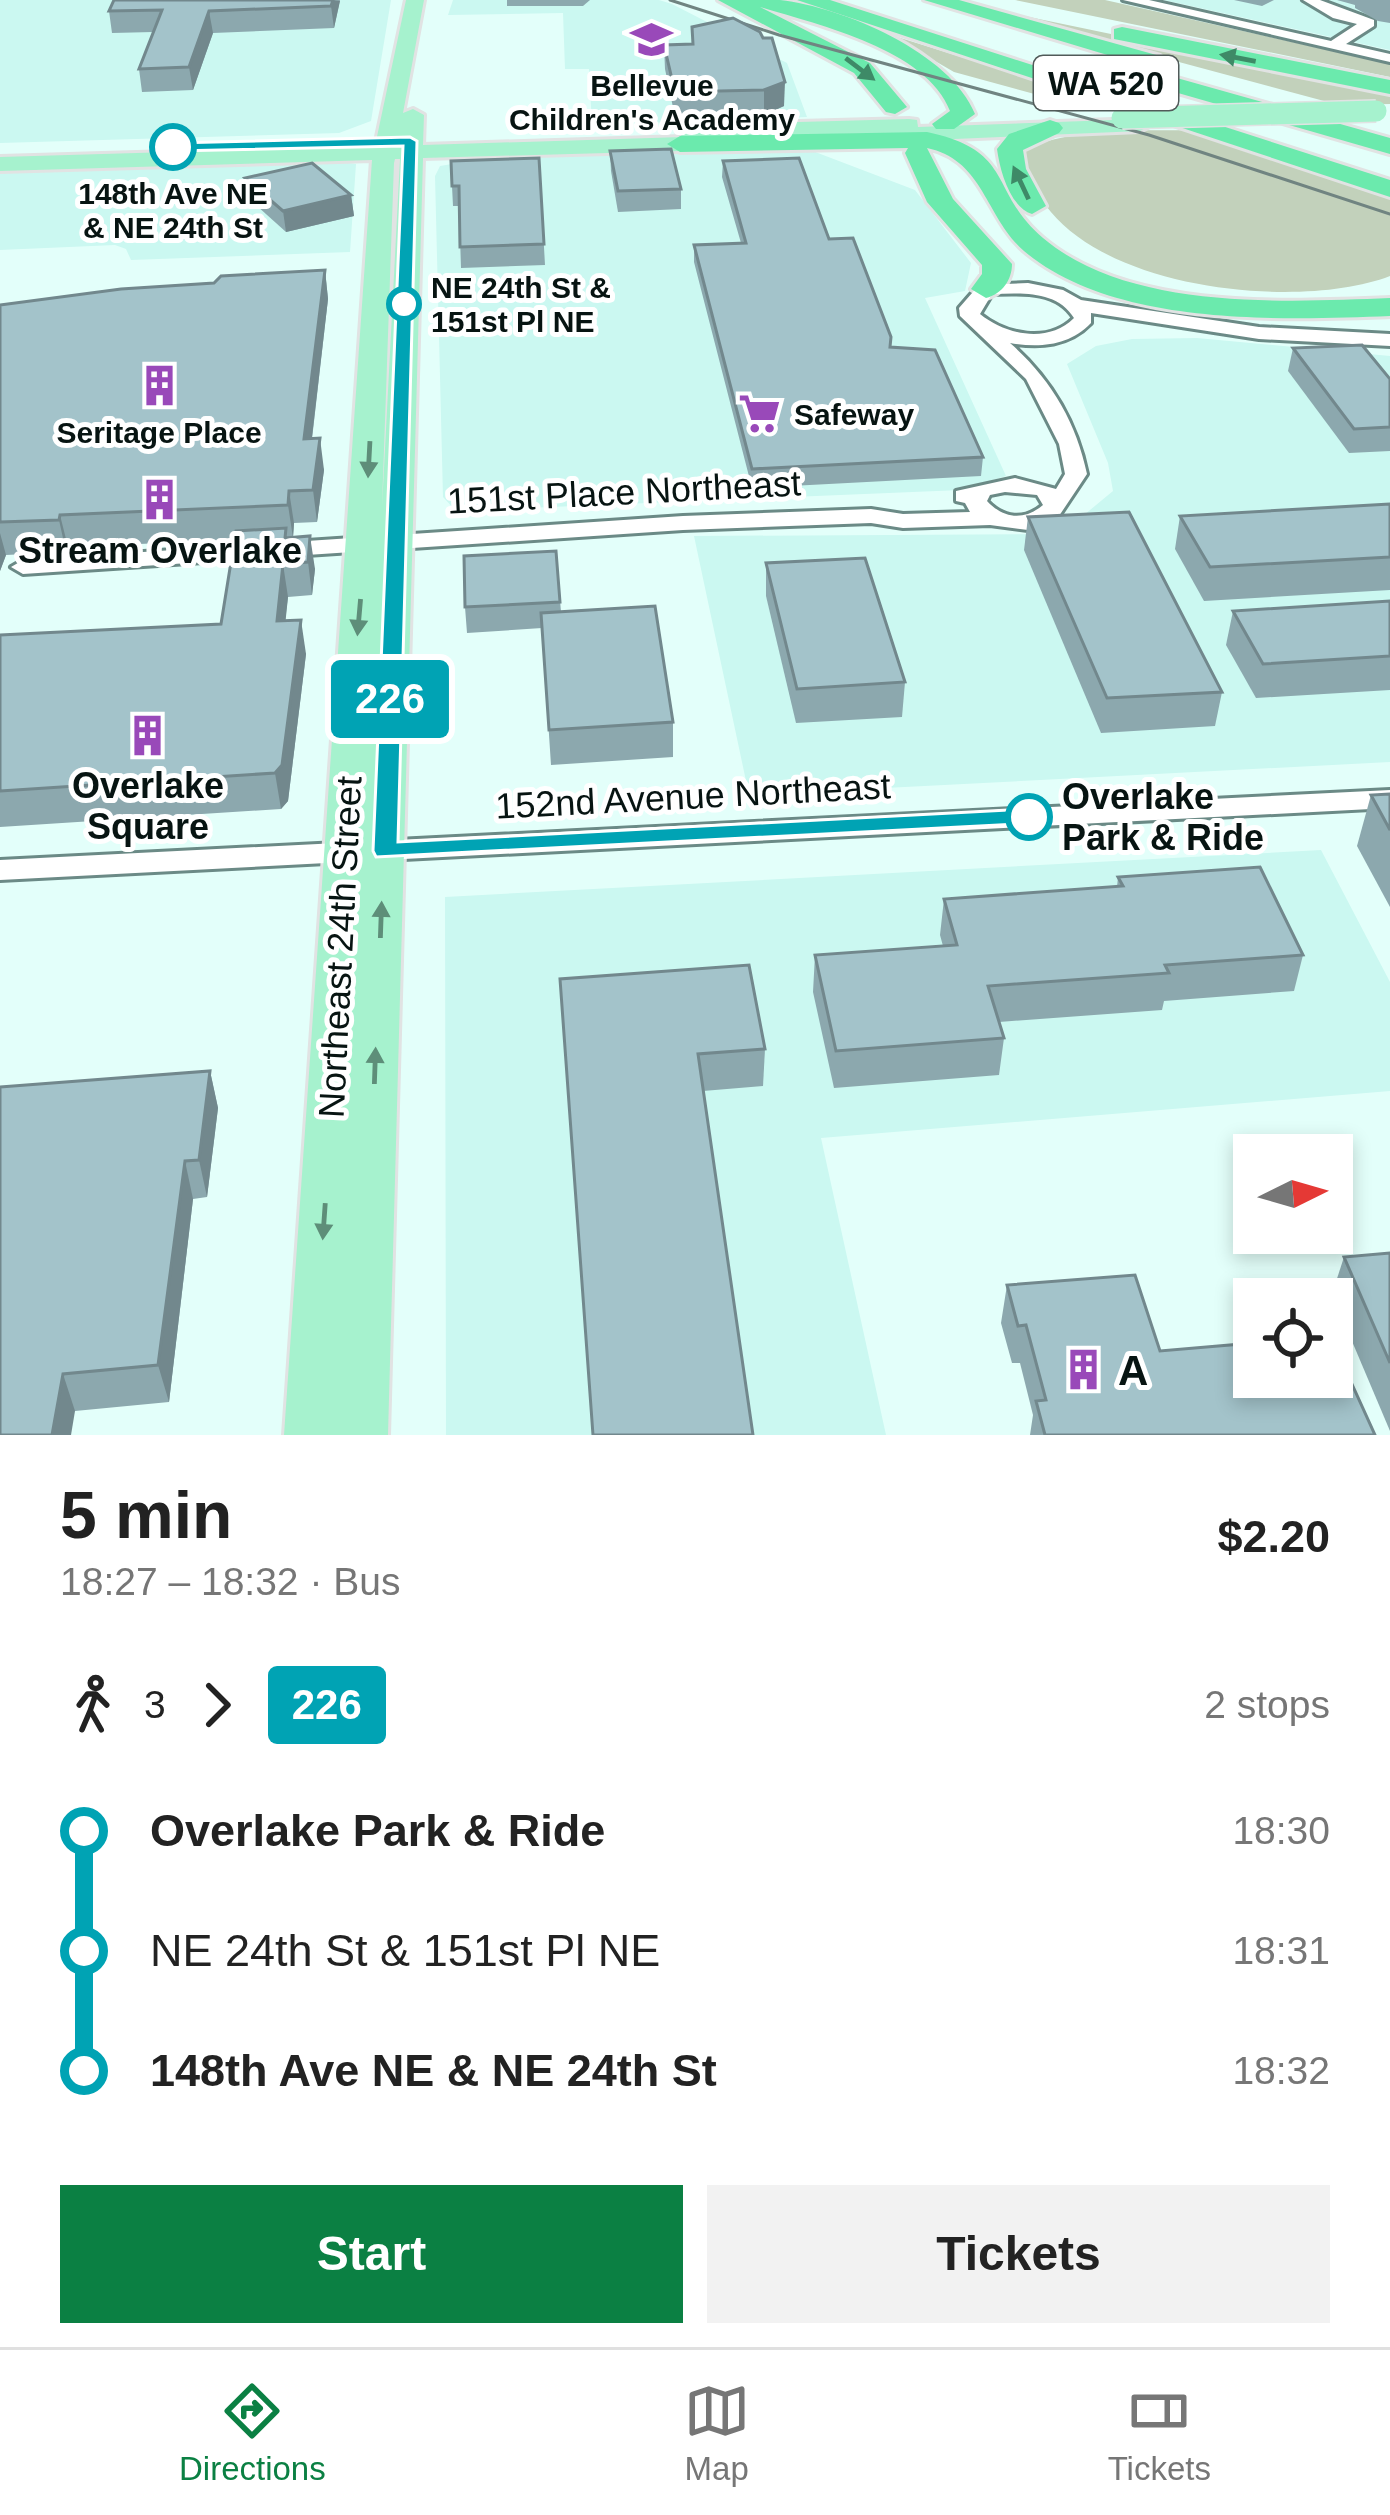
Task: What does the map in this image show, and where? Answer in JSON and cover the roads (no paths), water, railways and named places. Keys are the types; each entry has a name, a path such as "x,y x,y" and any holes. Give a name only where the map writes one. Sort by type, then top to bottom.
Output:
{"highway":[{"path":"729,0 862,68 895,107"},
{"path":"759,0 926,64 949,85 962,106 963,115 945,124"},
{"path":"808,0 1390,189"},
{"name":"WA 520","path":"822,0 1390,165"},
{"name":"WA 520","path":"878,0 1390,146"},
{"path":"935,0 1386,116"},
{"path":"969,0 1390,87"},
{"path":"1050,128 1012,144 1013,169 1047,227 1101,264 1183,287 1242,295 1321,294 1390,285"},
{"path":"680,144 947,142 978,157 1014,224 1038,248 1108,281 1187,302 1243,309 1390,307"},
{"path":"918,153 941,202 998,264 997,275 986,290"}],"main road":[{"name":"Northeast 24th Street","path":"361,1435 369,1218 366,852 397,147 405,95 403,44 412,32 415,0"},
{"path":"0,164 945,124 1386,116"},
{"path":"0,153 515,149 1131,122"},
{"name":"Northeast 24th Street","path":"387,378 407,218 397,147"},
{"path":"407,218 425,169 434,161 515,149"},
{"name":"Northeast 24th Street","path":"311,1435 332,1093 366,852"},
{"path":"332,1093 369,1218"},
{"path":"317,1332 350,1435"}],"street":[{"path":"1130,0 1390,58"},
{"path":"1310,0 1338,15 1369,22 1333,46"},
{"path":"1017,484 1046,490 1055,506 1076,474 1070,445 1035,376 977,324 969,308 986,290 1033,290 1077,304 1167,321 1301,337 1390,340"},
{"path":"1035,376 1043,354 1084,319 1077,304"},
{"path":"977,324 1006,336 1167,321"},
{"name":"151st Place Northeast","path":"872,516 1017,484 1072,461"},
{"path":"981,490 976,508 991,518"},
{"name":"151st Place Northeast","path":"23,566 380,541 872,516 1029,523 1055,506"},
{"name":"152nd Avenue Northeast","path":"0,870 1390,799"}],"tram line":[{"path":"670,0 779,35 1149,135 1390,214"}],"place":[{"name":"Bellevue Children's Academy","path":"652,39"},
{"name":"148th Ave NE & NE 24th St","path":"173,147"},
{"name":"NE 24th St & 151st Pl NE","path":"404,304"},
{"name":"Seritage Place","path":"159,386"},
{"name":"Safeway","path":"760,414"},
{"name":"Stream Overlake","path":"160,500"},
{"name":"Overlake Square","path":"148,735"},
{"name":"Overlake Park & Ride","path":"1029,817"},
{"name":"A","path":"1084,1370"}]}
